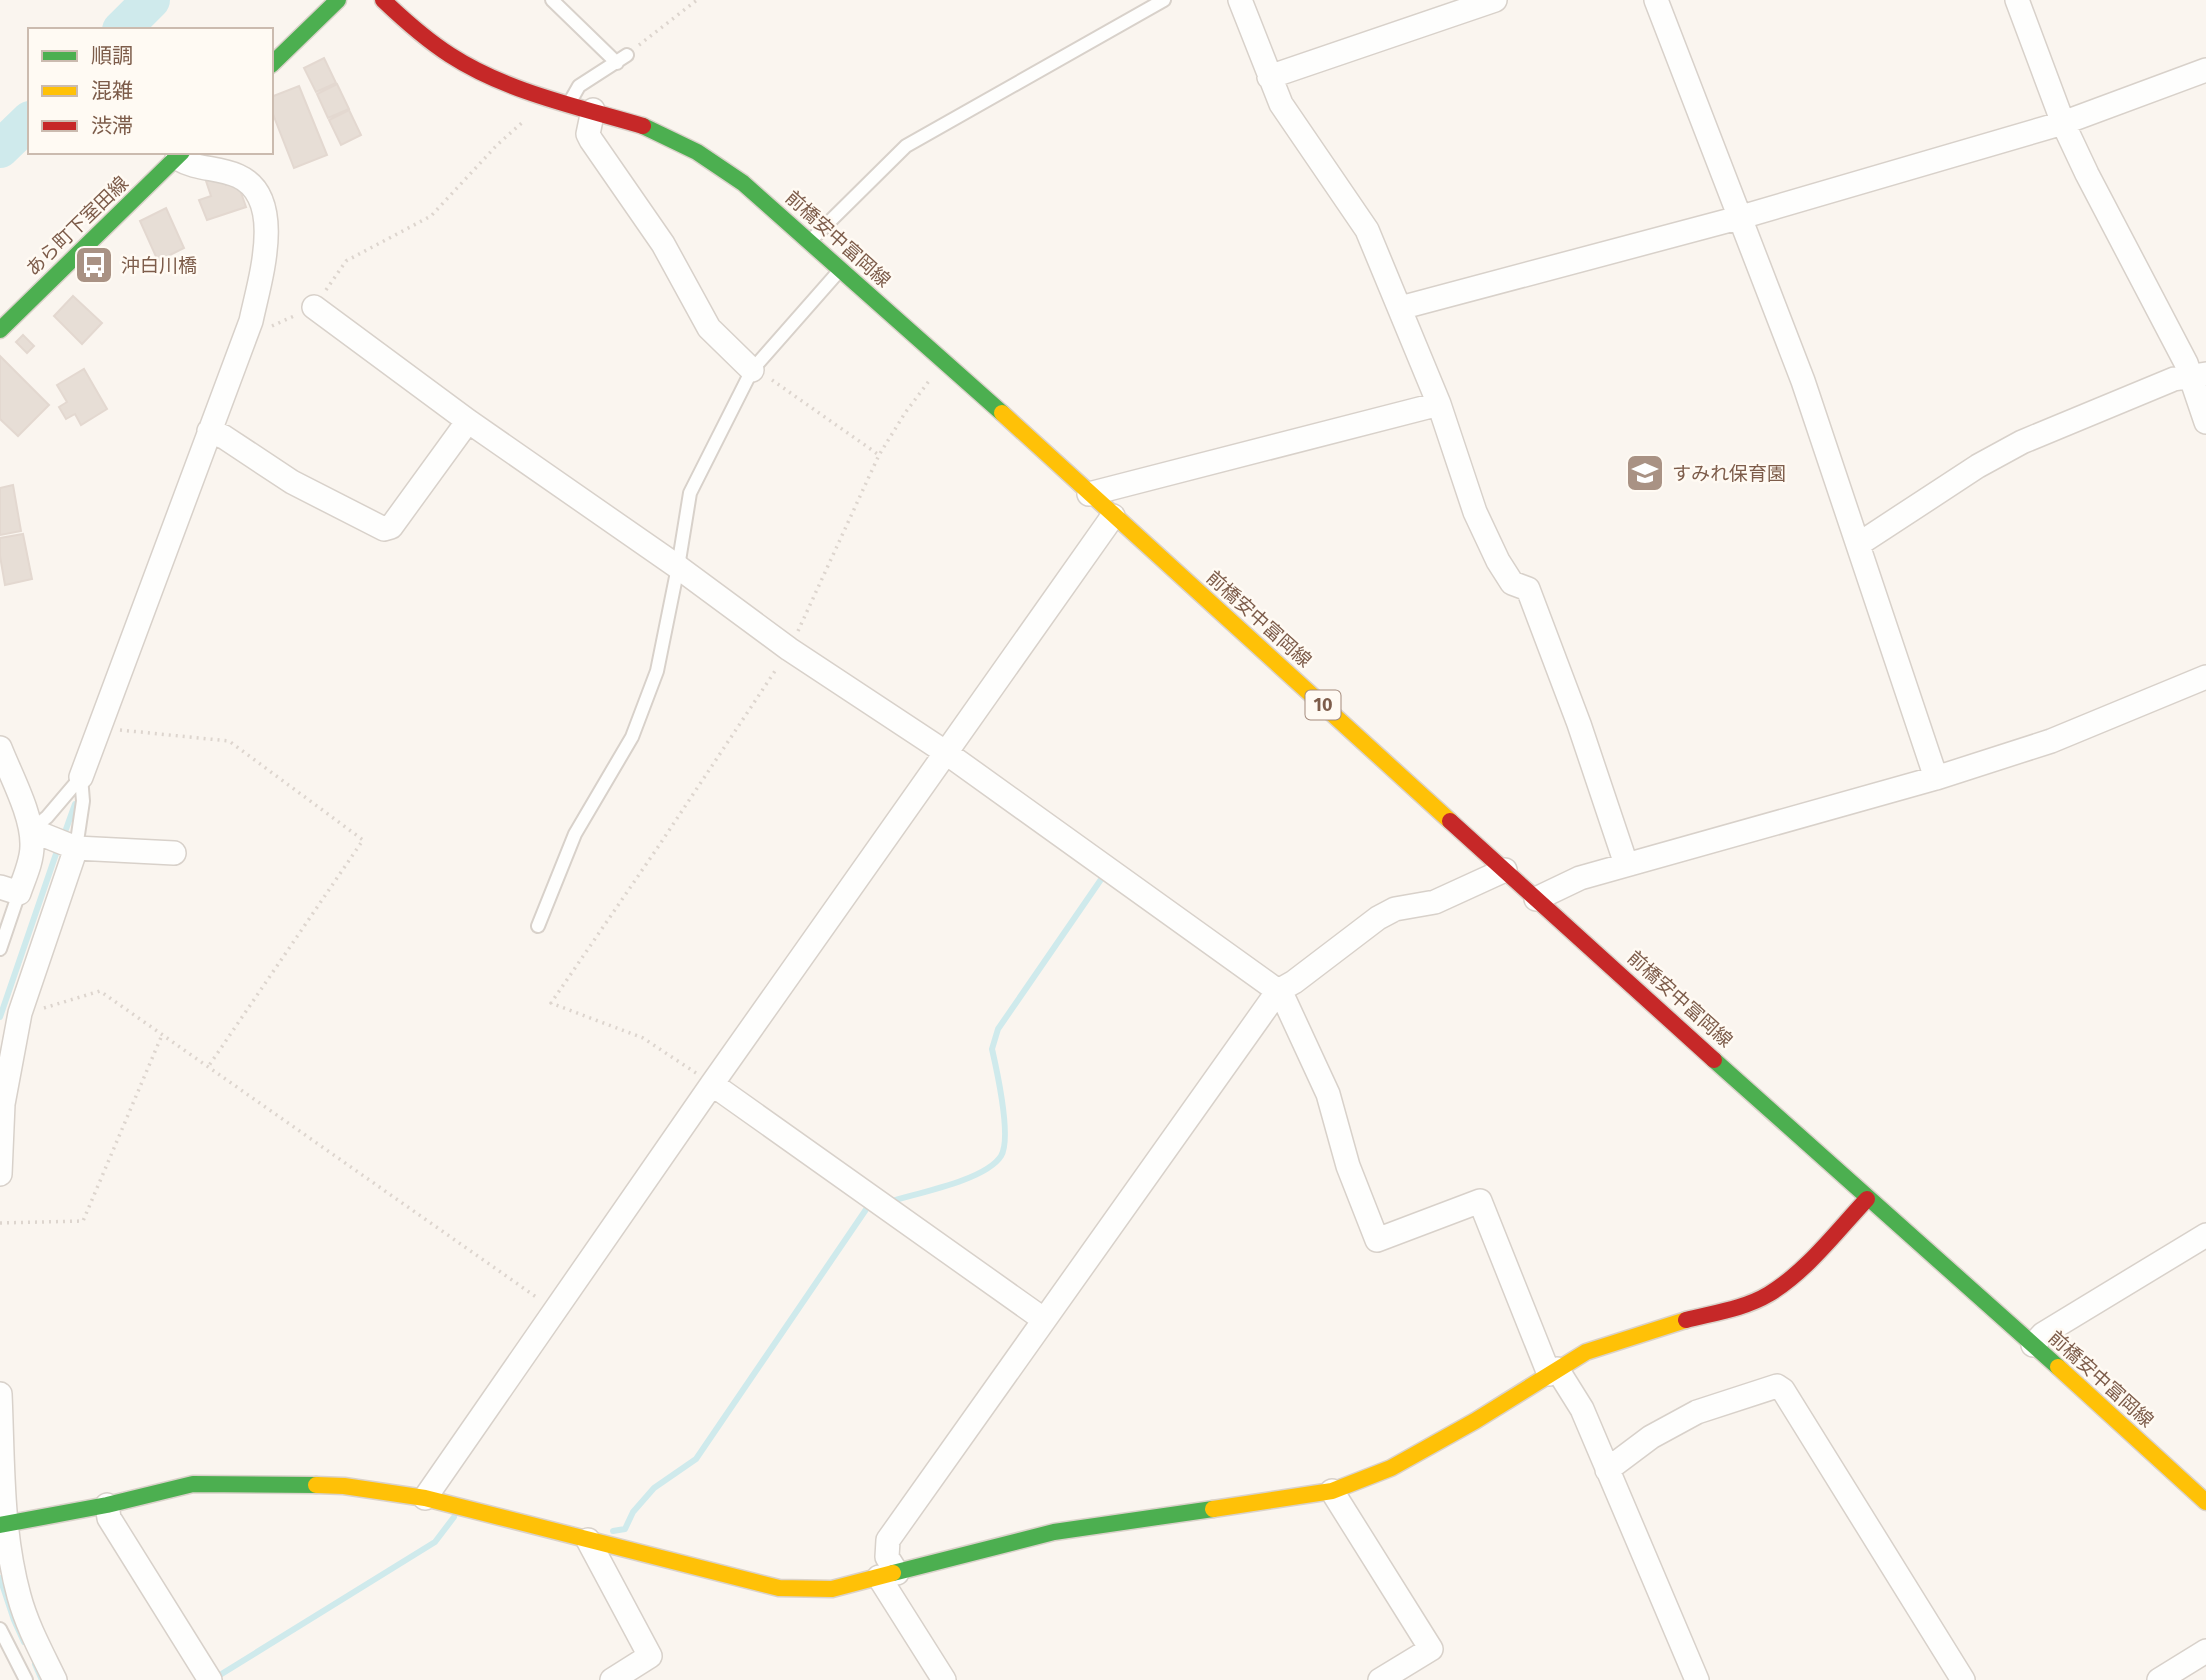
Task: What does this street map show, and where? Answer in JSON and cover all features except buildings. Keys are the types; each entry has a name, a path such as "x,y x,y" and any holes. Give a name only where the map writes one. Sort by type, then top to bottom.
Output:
{"main road":[{"path":"273,63 338,0"},
{"name":"前橋安中富岡線","path":"383,0 420,34 451,56 486,75 643,126 697,152 743,183 944,360 1867,1199 2206,1502"},
{"name":"あら町下室田線","path":"0,330 180,155"},
{"path":"3,1524 107,1505 193,1484 344,1486 425,1498 779,1588 832,1589 1054,1532 1332,1491 1391,1468 1475,1421 1586,1352 1663,1326 1743,1306 1769,1294 1802,1268 1867,1199"}],"street":[{"path":"1240,0 1281,104 1367,230 1439,404 1475,512 1498,561 1512,583 1528,589 1579,724 1626,864"},
{"path":"1269,77 1495,0"},
{"path":"1656,0 1802,381 1936,778"},
{"path":"2017,0 2063,123 2087,174 2199,375 2206,422"},
{"path":"1400,308 1738,218 2063,123 2206,70"},
{"path":"593,110 588,134 591,140 663,244 709,328 752,370"},
{"path":"82,777 251,321 264,259 268,232 256,191 240,177 222,171 192,167 180,155"},
{"path":"314,307 468,421 678,567 789,649 945,752 1278,991 1328,1094 1348,1166 1377,1240 1479,1201 1553,1372 1582,1409 1696,1680"},
{"path":"1859,544 1978,466 2022,442 2174,379 2199,375"},
{"path":"1089,494 1439,404"},
{"path":"209,431 224,437 292,482 384,529 391,527 468,421"},
{"path":"425,1498 712,1084 1113,516"},
{"path":"1536,899 1580,877 1936,778 2050,741 2206,677"},
{"path":"0,748 31,831 32,847 10,890"},
{"path":"31,831 76,848 174,853"},
{"path":"0,1174 3,1104 20,1013 76,848"},
{"path":"944,1680 888,1575 888,1540 1278,991 1294,982 1378,918 1395,909 1435,902 1505,870"},
{"path":"712,1084 1043,1320"},
{"path":"2033,1345 2043,1334 2206,1235"},
{"path":"1607,1470 1651,1437 1697,1412 1777,1386 1783,1390 1963,1680"},
{"path":"0,1394 3,1524 19,1598 55,1680"},
{"path":"1332,1491 1431,1649 1380,1680"},
{"path":"107,1505 109,1518 209,1680"},
{"path":"587,1540 650,1656 612,1680"},
{"path":"2159,1680 2206,1651"}],"lane":[{"path":"552,0 622,59 579,86 569,103"},
{"path":"809,242 906,146 1164,0"},
{"path":"538,926 575,834 632,737 657,671 690,493 752,370 840,270"},
{"path":"31,831 82,777"},
{"path":"76,848 83,801 82,777"},
{"path":"0,949 10,890"},
{"path":"0,1629 26,1680"}],"path":[{"path":"622,59 697,0"},
{"path":"245,338 314,307 346,261 430,216 528,116"},
{"path":"712,1084 643,1038 551,1003 789,649 879,455 905,413 944,360"},
{"path":"752,370 760,371 879,455"},
{"path":"99,727 229,741 363,840 208,1067"},
{"path":"20,1013 100,991 555,1311"},
{"path":"0,1223 83,1221 162,1035"}],"waterway":[{"path":"123,28 151,0"},
{"path":"0,149 28,122"},
{"path":"65,832 75,804"},
{"path":"0,1017 57,851"},
{"path":"892,1201 967,1179 993,1164 1001,1156 1004,1147 1004,1120 992,1049 998,1029 1102,878"},
{"path":"613,1531 625,1529 633,1512 654,1488 696,1459 867,1208"},
{"path":"215,1678 435,1542 454,1517"},
{"path":"0,1578 24,1642"},
{"path":"35,1664 42,1680"}],"traffic: fast":[{"path":"273,63 338,0"},
{"path":"643,126 697,152 743,183 1002,413"},
{"path":"0,330 180,154"},
{"path":"1714,1060 2058,1367"},
{"path":"0,1525 107,1505 193,1484 316,1485"},
{"path":"893,1573 1054,1532 1213,1509"}],"traffic: slow":[{"path":"1002,413 1450,821"},
{"path":"1213,1509 1332,1491 1391,1468 1475,1421 1586,1352 1686,1320"},
{"path":"2058,1367 2206,1502"},
{"path":"316,1485 344,1486 425,1498 779,1588 832,1589 893,1573"}],"traffic: jam":[{"path":"383,0 432,42 472,68 519,89 643,126"},
{"path":"1450,821 1714,1060"},
{"path":"1686,1320 1739,1307 1783,1285 1809,1262 1867,1199"}],"place":[{"name":"沖白川橋","path":"94,265"},
{"name":"すみれ保育園","path":"1645,473"}]}
